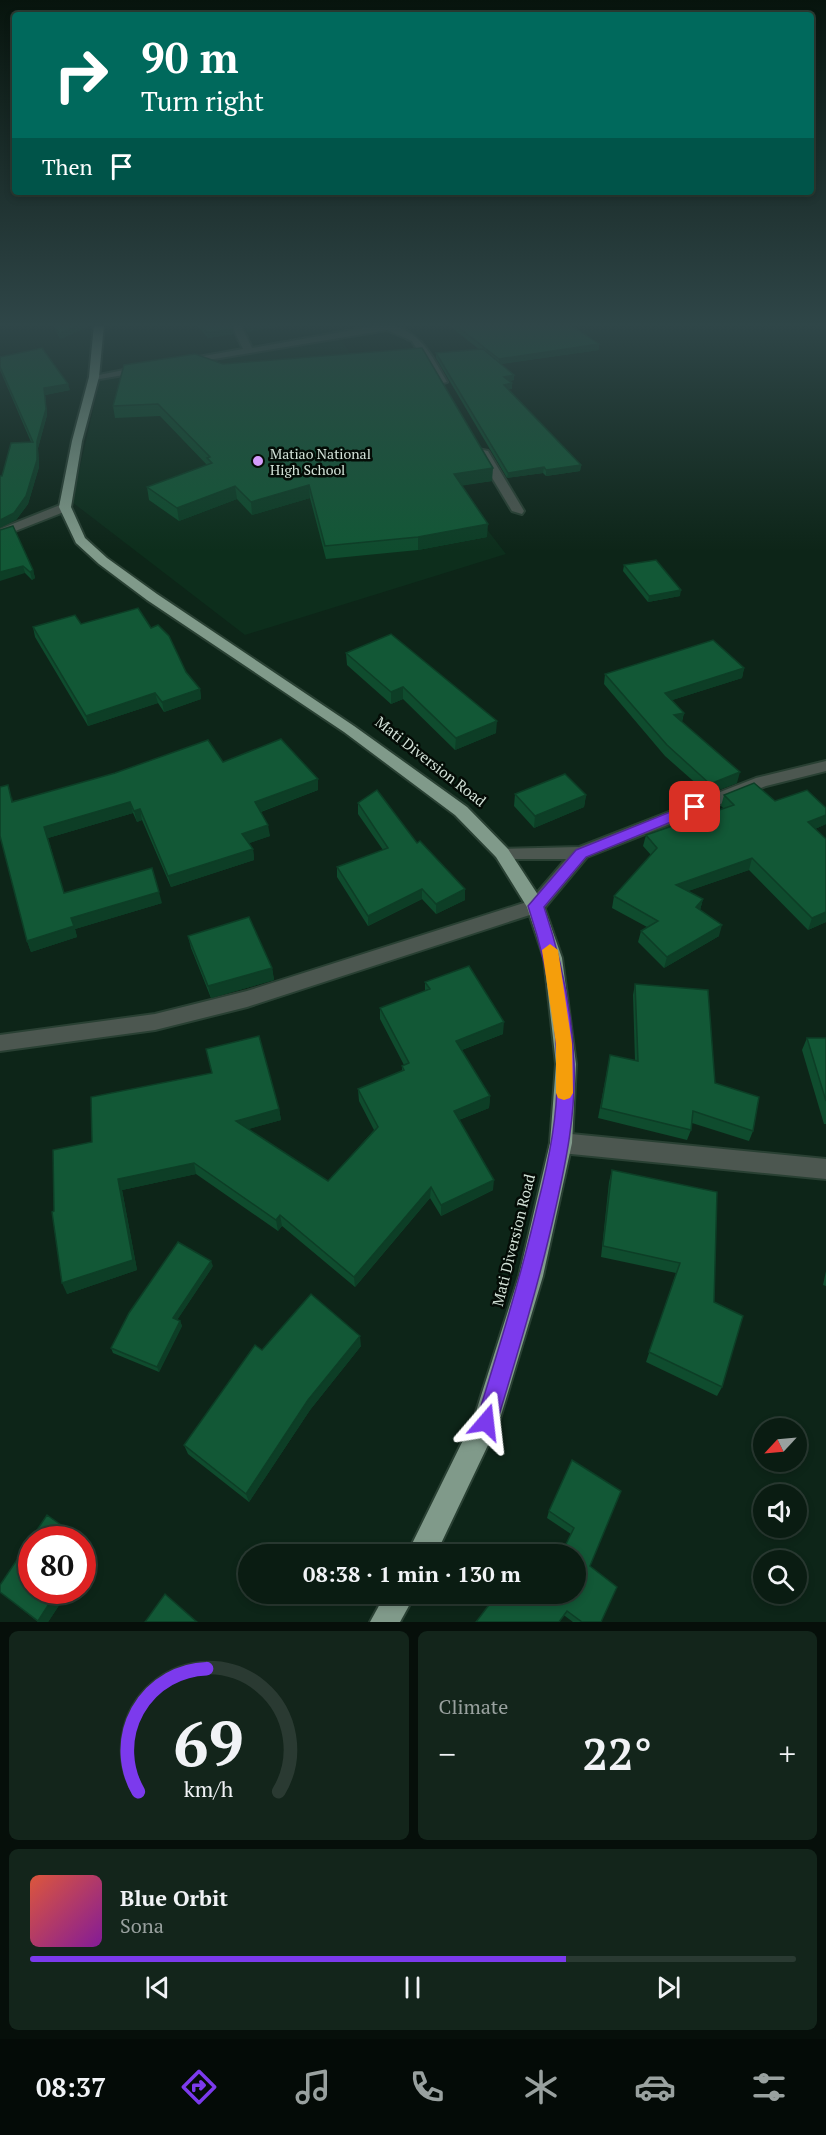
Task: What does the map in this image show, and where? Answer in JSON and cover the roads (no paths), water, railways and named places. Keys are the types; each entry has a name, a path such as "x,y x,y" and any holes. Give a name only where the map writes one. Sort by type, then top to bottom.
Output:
{"highway":[{"path":"65,507 77,441 88,400"},
{"name":"Mati Diversion Road","path":"65,507 68,518 80,540 103,561 403,767 461,811 502,853 536,906 553,958 560,1005 566,1064 561,1143 531,1276 486,1422 426,1544"},
{"path":"384,1622 395,1604"}],"street":[{"path":"477,442 518,511"},
{"path":"0,533 65,507"},
{"path":"502,853 581,853 762,782 826,766"},
{"path":"0,1043 155,1022 201,1011 536,906 581,853"},
{"path":"561,1143 826,1169"}],"place":[{"name":"Matiao National High School","path":"258,461"}]}
